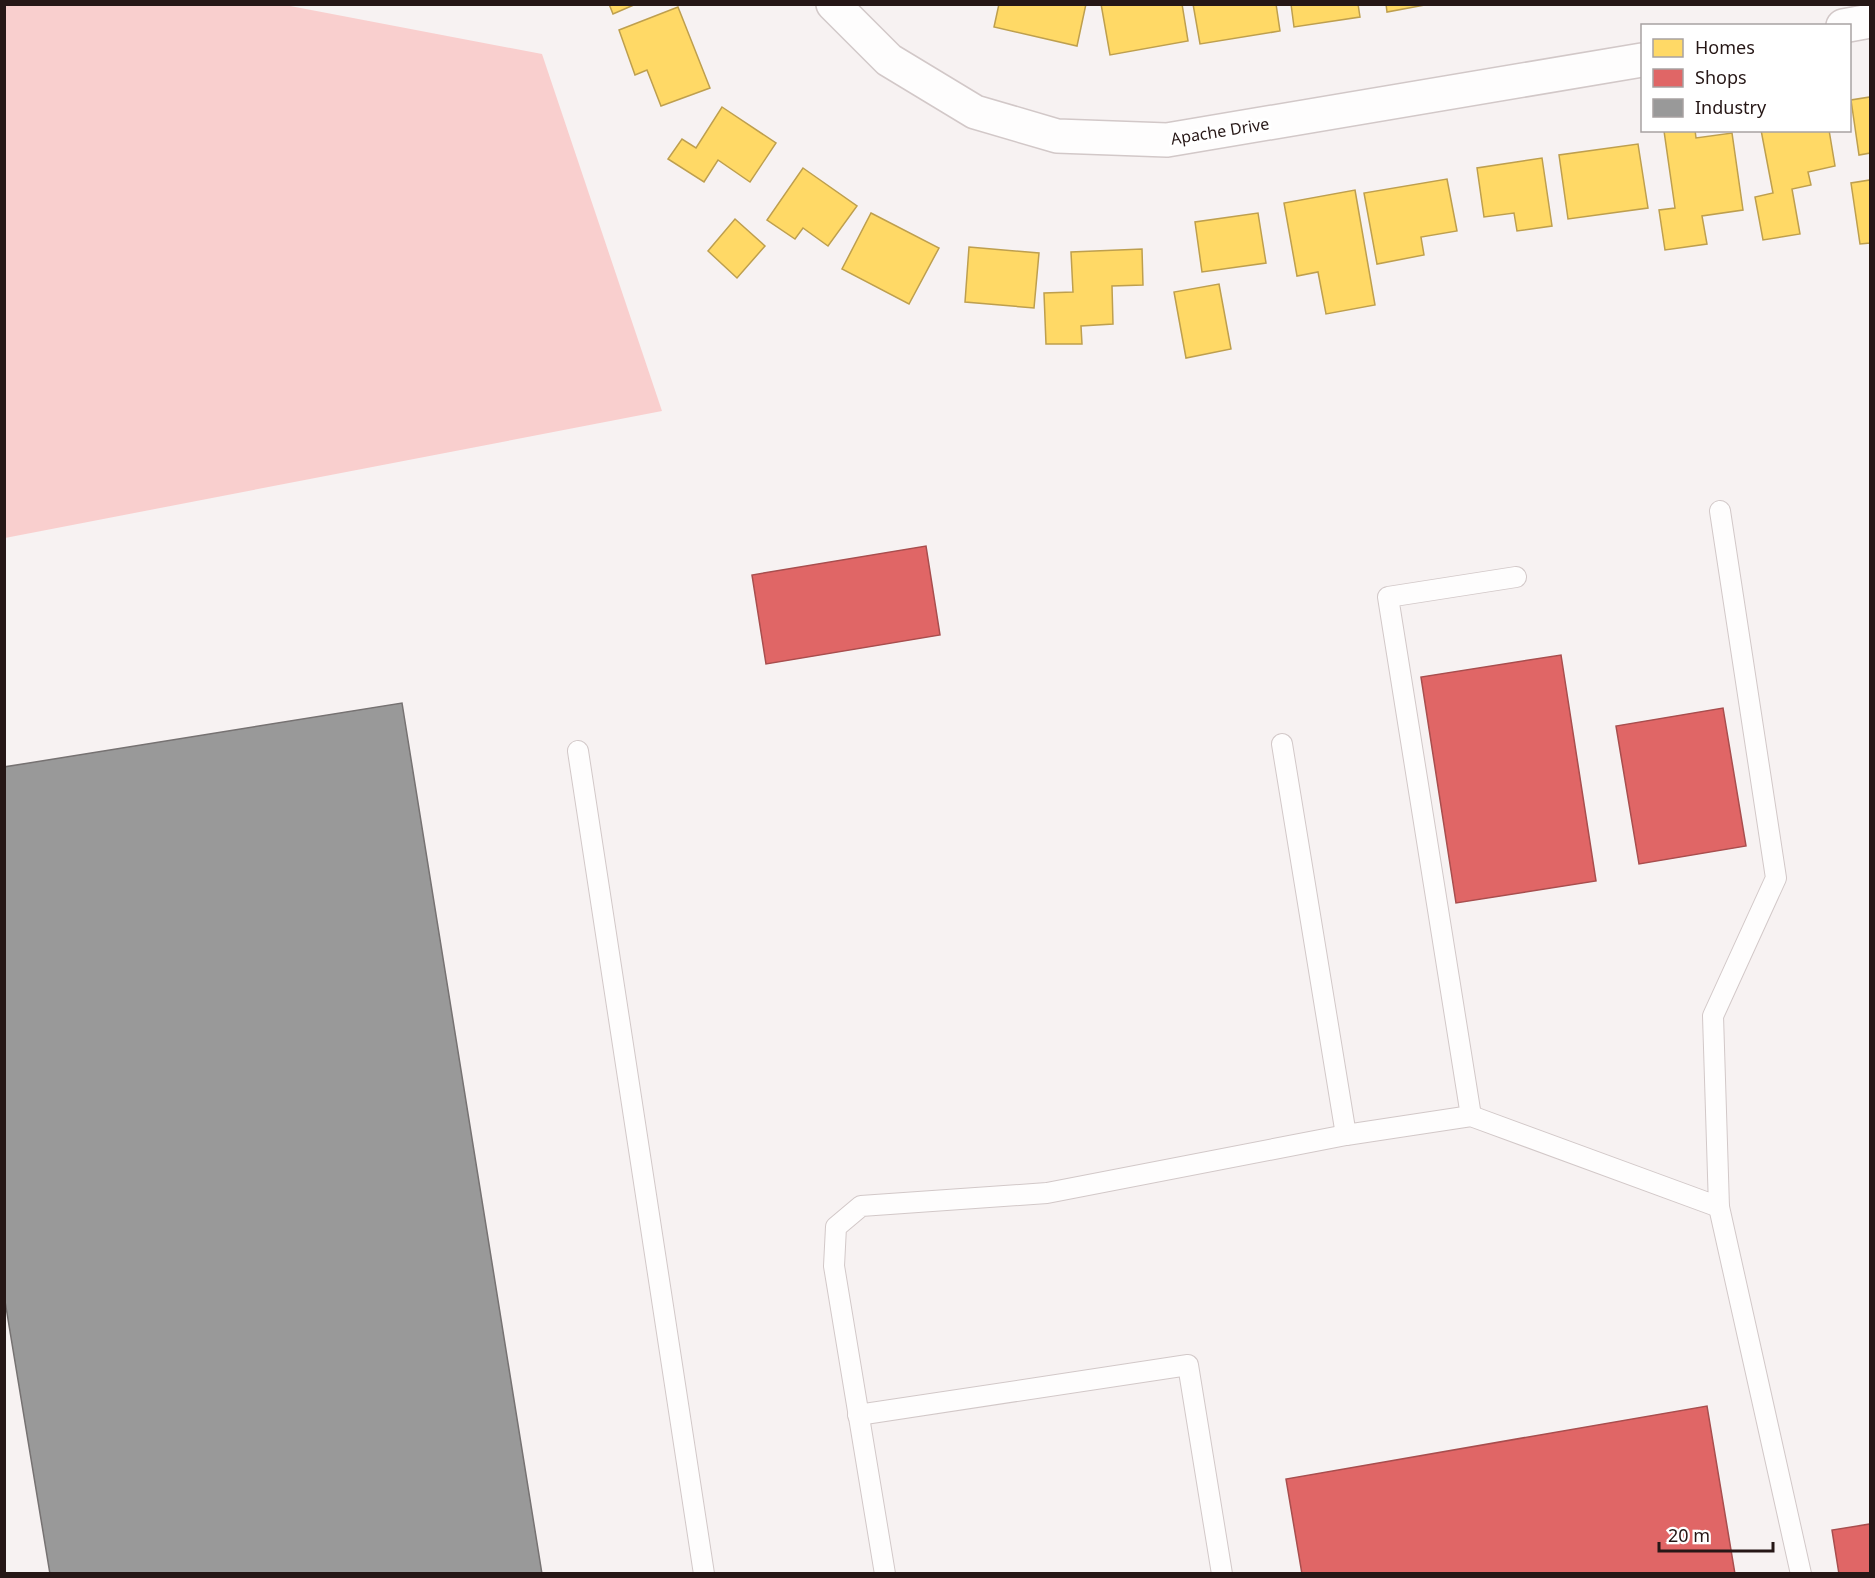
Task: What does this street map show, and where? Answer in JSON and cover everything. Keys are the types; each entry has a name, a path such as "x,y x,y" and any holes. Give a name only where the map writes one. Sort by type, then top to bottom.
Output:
{"street":[{"name":"Apache Drive","path":"833,4 889,60 975,112 1057,136 1167,140 1641,60"},
{"path":"1851,25 1870,21"}],"lane":[{"path":"1719,511 1776,878 1713,1016 1719,1207 1801,1574"},
{"path":"1471,1116 1388,597 1516,577"},
{"path":"1282,744 1346,1136"},
{"path":"578,751 704,1574"},
{"path":"885,1574 834,1266 836,1227 861,1206 1047,1193 1346,1136 1471,1116 1719,1207"},
{"path":"858,1415 1188,1365 1222,1574"}],"shaded area":[{"path":"5,4 285,5 542,54 662,411 5,538"}],"building: Homes":[{"path":"609,4 636,4 613,14"},
{"path":"999,4 1086,4 1077,46 994,27"},
{"path":"1101,4 1182,4 1188,41 1110,55"},
{"path":"1193,4 1276,4 1280,31 1200,44"},
{"path":"1291,4 1358,4 1360,17 1294,27"},
{"path":"1386,4 1430,4 1387,12"},
{"path":"678,7 710,88 661,106 647,70 635,75 619,30"},
{"path":"1870,97 1870,153 1859,155 1851,100"},
{"path":"722,107 776,143 750,182 718,160 704,182 668,159 682,139 696,148"},
{"path":"1664,132 1695,132 1696,138 1732,133 1743,210 1702,216 1707,244 1665,250 1659,210 1675,208"},
{"path":"1761,132 1829,132 1835,166 1808,172 1811,185 1792,189 1800,234 1763,240 1755,197 1773,193"},
{"path":"1638,144 1648,208 1568,219 1559,155"},
{"path":"1542,158 1552,226 1517,231 1514,213 1484,217 1477,168"},
{"path":"803,168 857,206 828,246 803,228 795,239 767,220"},
{"path":"1447,179 1457,231 1421,237 1424,255 1377,264 1364,193"},
{"path":"1870,180 1870,243 1860,244 1851,183"},
{"path":"1355,190 1375,305 1326,314 1318,272 1297,276 1284,203"},
{"path":"871,213 939,248 909,304 842,269"},
{"path":"1258,213 1266,263 1202,272 1195,222"},
{"path":"735,219 765,246 737,278 708,251"},
{"path":"969,247 1039,253 1034,308 965,302"},
{"path":"1142,249 1143,285 1112,286 1113,324 1081,326 1082,344 1046,344 1044,293 1073,292 1071,252"},
{"path":"1219,284 1231,349 1186,358 1174,292"}],"building: Shops":[{"path":"926,546 940,635 766,664 752,575"},
{"path":"1561,655 1596,881 1456,903 1421,677"},
{"path":"1723,708 1746,846 1639,864 1616,726"},
{"path":"1707,1406 1735,1574 1302,1574 1286,1479"},
{"path":"1870,1524 1870,1574 1839,1574 1832,1530"}],"building: Industry":[{"path":"402,703 542,1574 50,1574 4,1295 4,767"}]}
